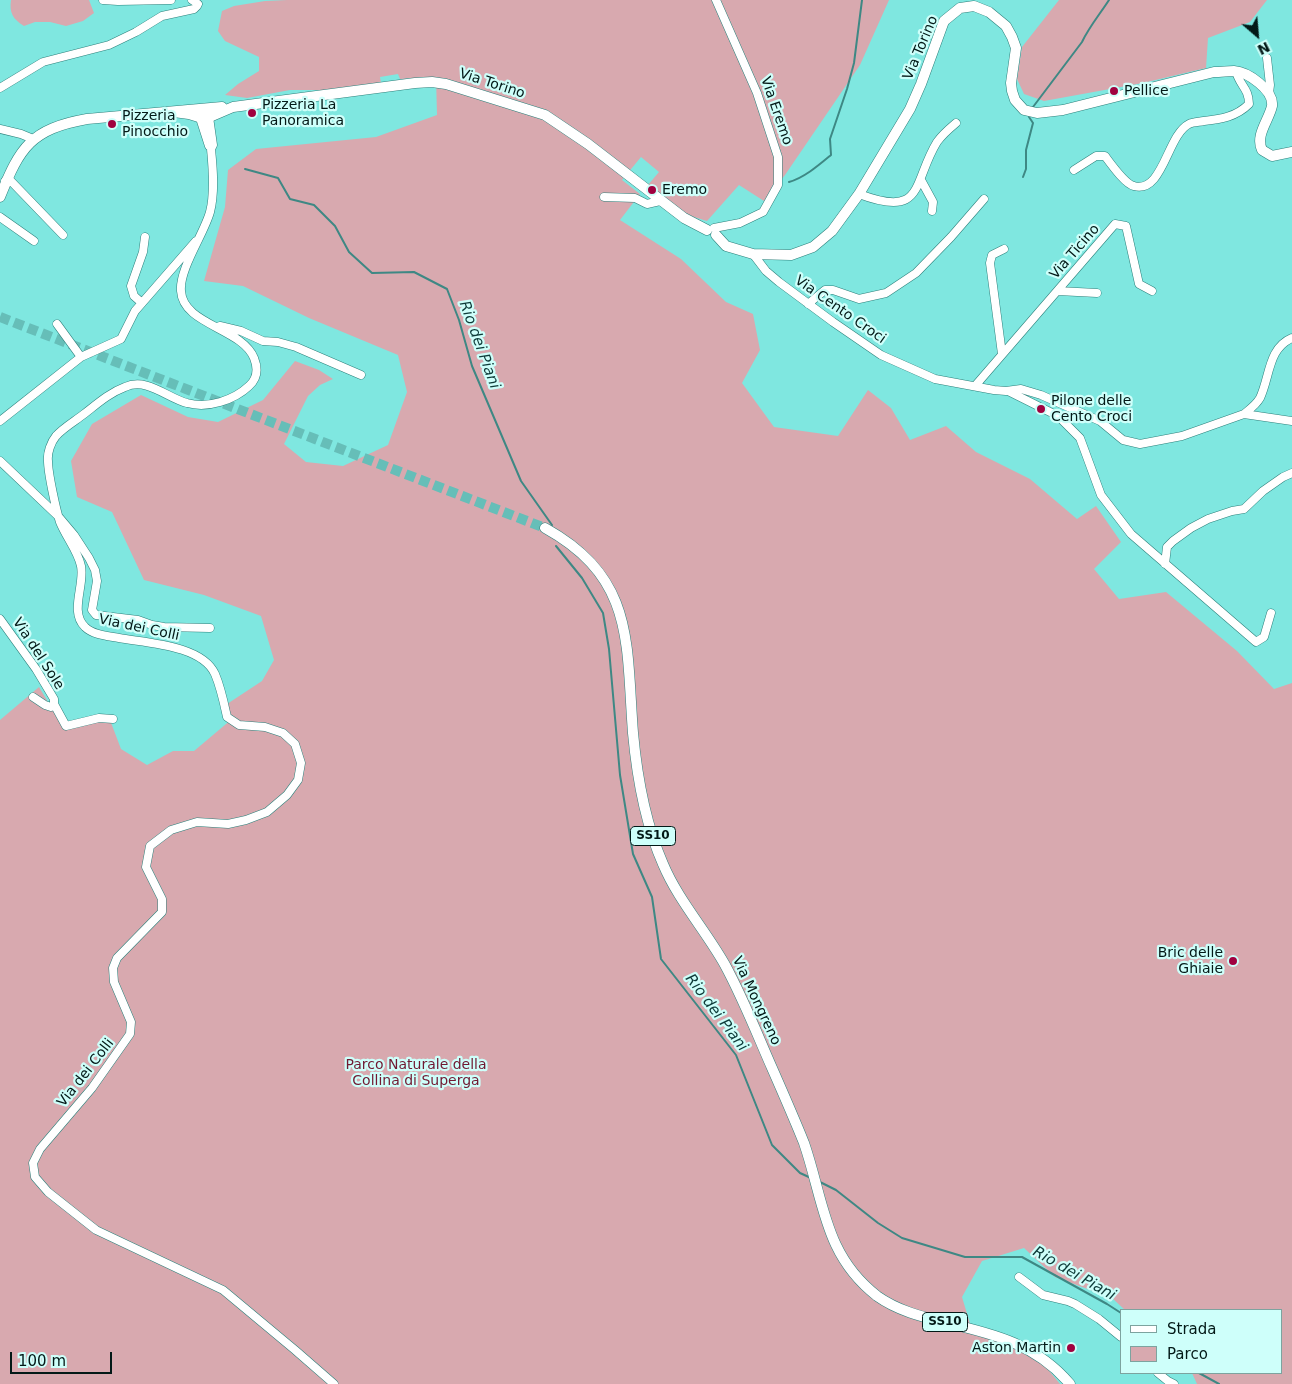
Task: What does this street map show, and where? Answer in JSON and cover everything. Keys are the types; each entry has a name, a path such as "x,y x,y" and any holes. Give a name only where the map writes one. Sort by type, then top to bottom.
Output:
{"main road":[{"name":"Via Torino","path":"33,139 46,130 66,123 106,117 174,112 204,113 228,106 233,107 415,83 432,82 446,84 545,115 588,144 684,218 712,231 726,246 753,254 790,255 813,247 832,231 859,194 910,109 944,21 960,8 972,3 989,12 1006,26 1016,48 1011,82 1015,100 1024,110 1037,114 1063,110 1214,72 1236,71"},
{"path":"1236,71 1255,79 1269,93 1272,105 1264,125 1259,143 1260,147 1272,156 1292,152"},
{"path":"0,197 23,151 33,139"},
{"name":"Via Mongreno","path":"545,528 571,543 595,565 604,577 618,606 625,634 640,785 656,846 678,894 731,976 755,1028 804,1144 834,1242 842,1258 865,1285 894,1306 921,1316 1002,1336 1035,1353 1056,1369 1070,1384"}],"street":[{"path":"103,0 136,2 171,0"},
{"path":"0,88 43,62 109,45 136,32 162,16 194,9 198,4 192,0"},
{"name":"Via Eremo","path":"712,231 740,223 762,212 778,185 778,157 757,93 716,0"},
{"path":"1267,58 1269,93"},
{"path":"1074,170 1096,156 1105,156 1125,180 1134,186 1146,186 1154,180 1180,131 1189,124 1223,119 1241,112 1249,104 1249,95 1238,78 1236,71"},
{"name":"Via dei Colli","path":"204,113 211,149 211,211 182,278 181,291 185,305 196,316 234,338 252,352 258,367 254,381 243,392 211,404 186,403 148,386 131,384 113,392 55,436 47,460 58,516 81,566 82,579 78,614 85,627 93,632 107,636 183,649 202,659 214,672 227,717 239,725 265,727 283,733 295,744 301,763 298,780 287,795 267,812 228,824 196,822 170,830 150,846 146,867 162,899 162,912 117,958 113,968 114,982 131,1022 130,1034 92,1088 40,1149 33,1163 35,1177 48,1192 96,1230 223,1290 334,1384"},
{"path":"859,194 889,202 910,198 918,188 938,142 956,122"},
{"path":"1,129 19,133 33,139"},
{"path":"0,189 8,178 63,236"},
{"path":"921,180 933,202 932,211"},
{"path":"604,197 635,198 647,204 660,201"},
{"path":"808,304 824,290 833,290 860,299 886,293 916,273 984,199"},
{"path":"0,217 34,241"},
{"name":"Via Ticino","path":"974,386 1115,224 1126,226 1139,284 1152,291"},
{"path":"0,421 81,357 121,339 134,311 159,285 202,234"},
{"path":"142,303 134,296 131,286 143,252 145,237"},
{"path":"1002,354 990,263 992,255 1004,249"},
{"name":"Via Cento Croci","path":"753,254 766,271 808,304 868,347 909,369 935,379 1006,390 1021,389 1040,395 1100,421 1123,440 1140,444 1182,436 1244,414 1292,421"},
{"name":"Via Ticino","path":"1058,291 1097,293"},
{"path":"57,324 81,357"},
{"path":"215,326 241,332 263,341 278,342 296,348 361,375"},
{"path":"1244,414 1261,397 1273,358 1280,344 1292,338"},
{"path":"1006,390 1058,416 1080,438 1101,495 1131,534 1256,642 1264,637 1271,614"},
{"path":"0,461 58,516 74,534 95,570 97,581 92,610 96,615 138,620 164,627 210,628"},
{"path":"1165,564 1168,547 1173,541 1208,520 1232,511 1244,509 1263,491 1292,473"},
{"name":"Via del Sole","path":"0,619 36,669 54,699 54,704 66,726 99,718 113,719"},
{"name":"Via del Sole","path":"33,697 51,707 54,704"},
{"path":"1019,1277 1043,1295 1075,1304 1100,1319 1120,1335"},
{"path":"1159,1374 1174,1384"}],"green space":[{"path":"11,0 89,0 94,13 83,21 66,26 50,22 35,22 24,26 13,15"},
{"name":"Parco Naturale della Collina di Superga","path":"889,0 860,65 785,175 764,201 739,185 707,221 684,214 648,185 659,172 641,157 622,180 640,194 620,220 681,259 726,302 753,314 760,350 742,383 774,427 838,436 868,390 891,408 910,440 946,426 976,452 1030,479 1077,519 1096,506 1121,542 1094,569 1119,599 1166,592 1237,651 1274,689 1292,683 1292,1384 1197,1384 1192,1374 1282,1374 1282,1309 1124,1309 1112,1298 1055,1277 1024,1248 982,1261 962,1297 971,1327 1042,1362 1060,1384 0,1384 0,720 39,687 64,729 89,720 110,720 121,749 147,765 173,751 194,751 232,719 221,708 262,681 274,660 261,616 204,595 144,580 112,512 77,497 71,461 92,424 141,395 188,417 218,422 263,400 295,361 319,370 333,379 320,385 308,396 284,444 306,462 343,466 388,445 407,392 398,355 309,318 243,286 204,281 225,207 228,170 256,149 376,137 437,115 436,77 400,79 398,74 380,77 381,83 332,90 290,90 247,98 225,95 259,71 259,57 225,41 218,31 222,11 234,6 265,1"},
{"path":"1059,0 1267,0 1250,22 1208,38 1206,68 1143,83 1044,101 1024,94 1017,79 1022,47"}],"waterway":[{"path":"789,182 806,174 831,155 830,139 854,63 862,0"},
{"path":"1033,107 1082,42 1109,0"},
{"path":"1023,177 1026,169 1026,150 1033,123 1029,117"},
{"name":"Rio dei Piani","path":"245,169 278,178 290,199 314,205 335,226 349,252 372,273 414,272 447,289 459,320 472,366 521,481 552,525"},
{"name":"Rio dei Piani","path":"556,546 582,578 603,613 609,649 620,775 633,854 652,897 661,959 736,1055 772,1145 800,1173 811,1178"},
{"name":"Rio dei Piani","path":"820,1182 836,1190 878,1223 902,1238 965,1257 1022,1257 1120,1312"},
{"name":"Rio dei Piani","path":"1201,1374 1219,1384"}],"tunnel":[{"path":"0,317 545,528"}],"place":[{"name":"Pellice","path":"1114,91"},
{"name":"Pizzeria La Panoramica","path":"252,113"},
{"name":"Pizzeria Pinocchio","path":"112,124"},
{"name":"Eremo","path":"652,190"},
{"name":"Pilone delle Cento Croci","path":"1041,409"},
{"name":"Bric delle Ghiaie","path":"1233,961"},
{"name":"Aston Martin","path":"1071,1348"}]}
